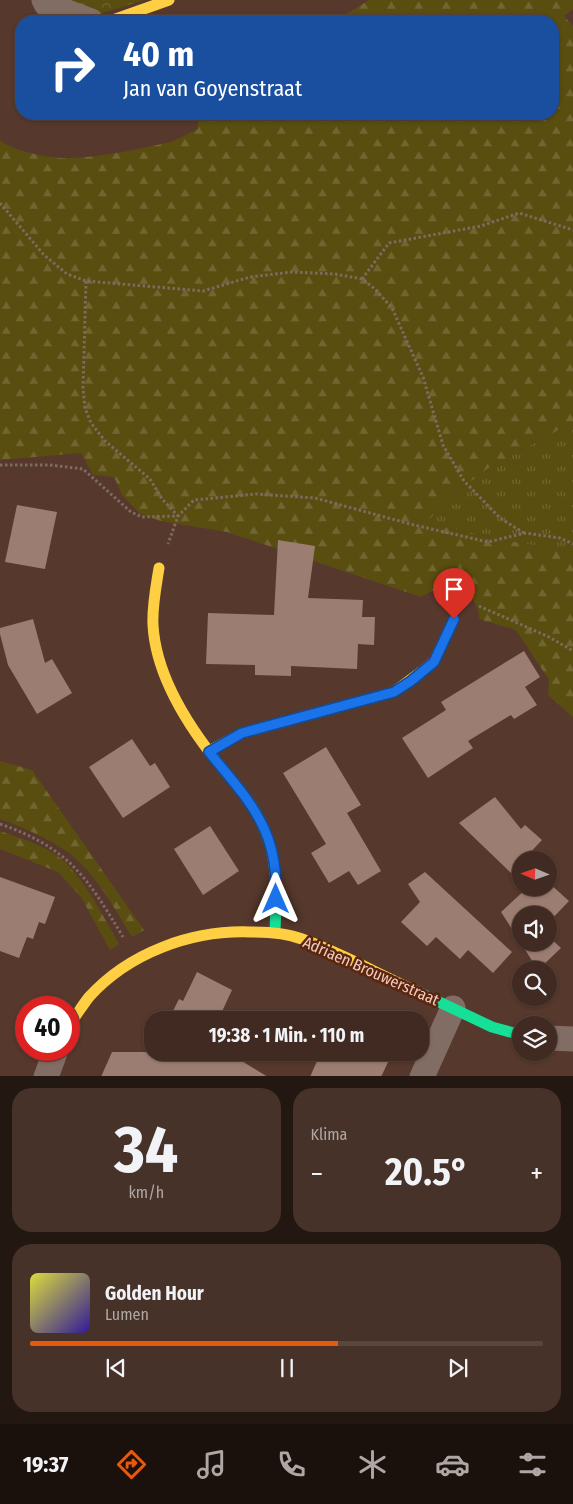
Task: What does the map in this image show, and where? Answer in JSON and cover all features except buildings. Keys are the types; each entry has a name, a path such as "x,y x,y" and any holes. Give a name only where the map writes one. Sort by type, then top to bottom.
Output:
{"street":[{"path":"44,0 46,4 76,15"},
{"path":"127,15 170,0"},
{"path":"159,568 153,607 155,632 169,683 184,714 209,752 257,810 270,840 277,883 275,932"},
{"path":"209,752 242,733 394,692 434,662 454,619"},
{"name":"Adriaen Brouwerstraat","path":"80,1011 115,972 136,959 182,939 216,932 249,930 275,932 325,947 492,1027 512,1033"},
{"path":"422,1076 453,1008"},
{"path":"557,1038 573,1039"},
{"path":"46,1076 52,1061"}],"path":[{"path":"0,203 44,255 67,274 86,281 203,291 250,277 292,272 335,274 362,279 375,289 392,308 423,377 444,445 464,481 500,518 525,534"},
{"path":"362,279 388,243 481,226 519,213 573,230"},
{"path":"86,281 83,388 85,408 91,424 105,441 150,478 162,499 178,516"},
{"path":"0,465 50,465 84,469 131,512 142,517 178,516"},
{"path":"159,568 178,516 194,500 256,494 315,498 414,525 488,542 525,534 560,538 573,544"},
{"path":"454,619 474,605 549,636 573,651"},
{"path":"0,824 36,838 66,857 86,880 136,959"}],"green space":[{"path":"60,0 144,0 100,14"},
{"path":"369,0 573,0 573,9 564,16 573,26 573,422 487,469 449,498 426,523 504,540 573,552 573,717 548,695 549,680 516,630 479,619 479,613 474,601 459,588 447,586 421,597 227,532 161,521 140,514 122,495 114,477 93,475 81,453 0,460 0,140 5,144 31,153 59,158 78,158 118,153 174,141 198,129 199,120 559,120 559,15 345,15"},
{"path":"573,422 573,552 504,540 426,523 449,498 487,469"},
{"path":"0,761 32,770 144,930 132,937 101,888 72,855 38,835 0,819"},
{"path":"0,831 52,852 66,863 88,891 119,944 110,950 81,897 58,872 0,849"}],"traffic: fast":[{"path":"228,775 256,813 271,847 276,885 275,931"},
{"path":"416,991 492,1027 512,1033"}],"traffic: slow":[{"path":"127,15 169,0"},
{"path":"159,568 153,625 161,666 169,686 190,724 228,775"},
{"path":"209,751 242,733 394,692 421,672"},
{"path":"80,1010 89,997 105,981 142,957 162,947 184,940 228,932 283,934 296,937 331,951 416,991"}],"traffic: jam":[{"path":"421,672 434,661 454,619"}],"route":[{"path":"276,899 275,862 270,840 257,810 209,752 242,733 394,692 434,662 454,619"}]}
